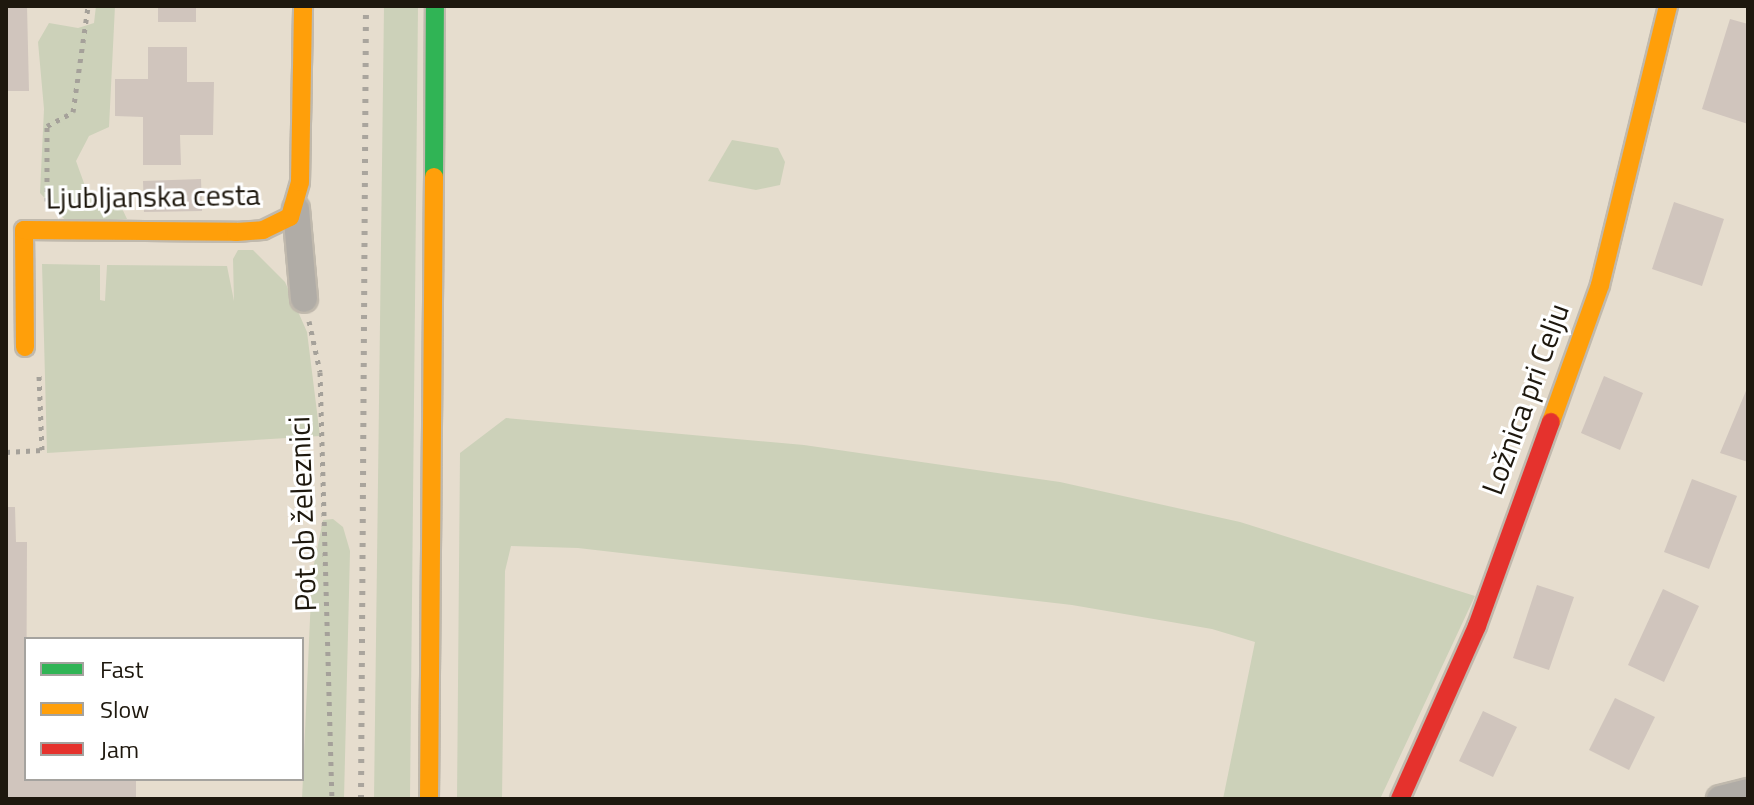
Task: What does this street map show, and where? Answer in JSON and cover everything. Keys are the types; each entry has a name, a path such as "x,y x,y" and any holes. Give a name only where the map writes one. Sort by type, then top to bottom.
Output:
{"street":[{"name":"Ljubljanska cesta","path":"303,6 296,209 304,299"},
{"path":"429,799 435,6"},
{"name":"Ložnica pri Celju","path":"1400,799 1477,626 1600,285 1668,6"},
{"name":"Ljubljanska cesta","path":"25,347 24,230 263,230 282,224 296,209"},
{"path":"1720,799 1748,792"}],"path":[{"path":"46,230 47,126 73,112 88,6"},
{"name":"Pot ob železnici","path":"304,299 320,372 332,799"},
{"path":"6,452 42,450 39,363 25,363 25,347"}],"green space":[{"path":"96,6 115,6 109,127 89,136 76,161 85,186 103,202 119,202 127,219 68,223 40,193 44,109 38,42 49,23 78,28 94,23"},
{"path":"384,6 418,6 410,799 374,799"},
{"path":"732,140 778,148 785,162 780,185 756,190 708,181"},
{"path":"238,250 253,250 285,282 307,332 320,436 47,453 42,264 100,265 100,300 105,301 107,265 227,266 234,301 233,259"},
{"path":"506,418 804,445 1060,482 1240,522 1475,596 1380,799 1223,799 1255,642 1212,629 1072,605 578,548 511,546 505,571 502,799 457,799 460,453"},
{"path":"333,519 343,527 350,551 344,799 302,799 312,574 323,520"}],"building":[{"path":"6,6 27,6 29,91 6,91"},
{"path":"158,6 196,6 196,22 158,22"},
{"path":"1730,19 1748,24 1748,124 1702,109"},
{"path":"148,47 187,47 187,82 214,82 213,135 180,135 181,165 143,165 143,117 115,116 115,79 148,79"},
{"path":"201,179 202,211 144,212 143,181"},
{"path":"1674,202 1724,219 1702,286 1652,269"},
{"path":"1604,376 1643,393 1620,450 1581,433"},
{"path":"1748,386 1748,462 1720,453"},
{"path":"1692,479 1737,496 1709,569 1664,552"},
{"path":"6,507 15,507 16,542 27,542 24,781 136,781 136,799 6,799"},
{"path":"1537,585 1574,597 1549,670 1513,658"},
{"path":"1663,589 1699,606 1664,682 1628,665"},
{"path":"1615,698 1655,717 1629,770 1589,750"},
{"path":"1483,711 1517,727 1493,777 1459,761"}],"railway":[{"path":"361,799 366,6"}],"traffic: fast":[{"path":"434,177 435,6"}],"traffic: slow":[{"path":"25,347 24,230 236,232 263,230 290,217 300,182 303,6"},
{"path":"1551,422 1600,285 1668,6"},
{"path":"429,799 434,177"}],"traffic: jam":[{"path":"1400,799 1477,626 1551,422"}]}
